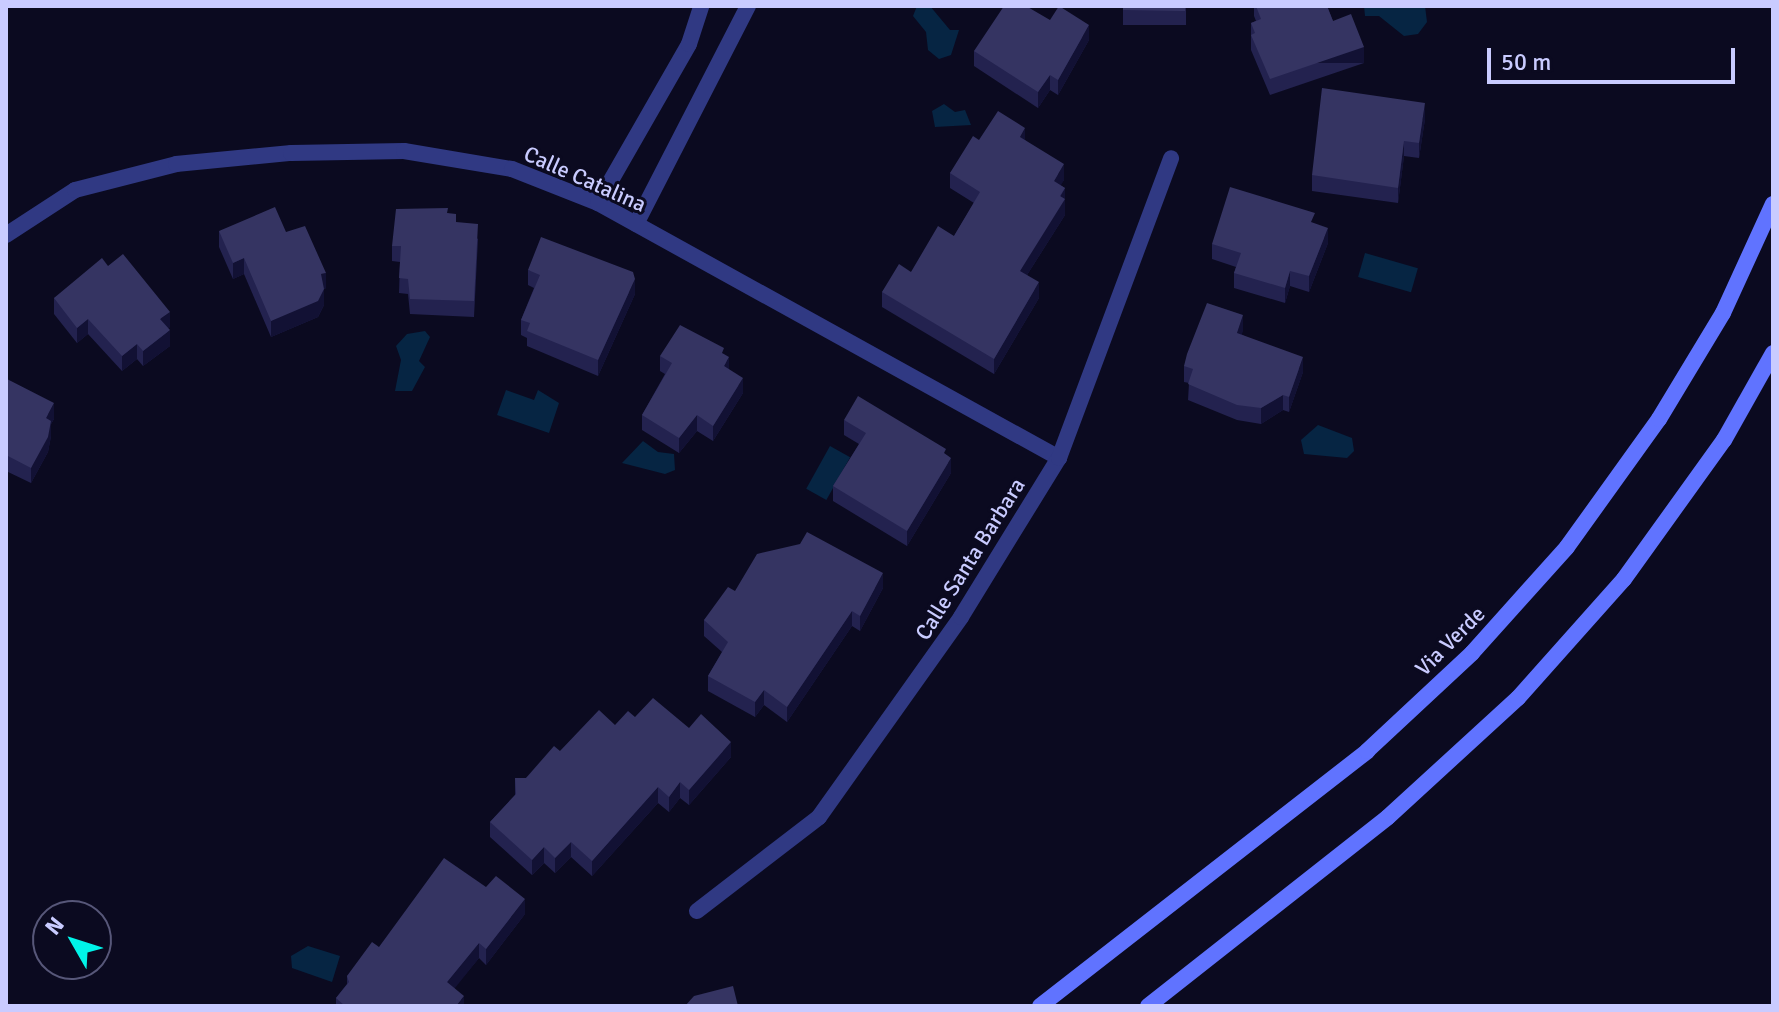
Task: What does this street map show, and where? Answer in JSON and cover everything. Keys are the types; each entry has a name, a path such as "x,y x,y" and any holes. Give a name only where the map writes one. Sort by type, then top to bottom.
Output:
{"main road":[{"name":"Via Verde","path":"1040,1006 1367,751 1472,653 1567,547 1659,419 1723,313 1773,204"},
{"path":"1148,1006 1388,817 1518,698 1624,579 1724,440 1773,353"}],"street":[{"path":"598,203 689,44 701,6"},
{"path":"636,224 748,6"},
{"name":"Calle Catalina","path":"6,235 75,190 176,164 291,153 404,151 512,169 598,203 1059,458"},
{"name":"Calle Santa Barbara","path":"697,911 819,817 902,706 1059,458 1171,158"}],"water":[{"path":"917,6 930,6 950,30 959,30 951,55 939,59 928,50 926,32 913,16"},
{"path":"1364,6 1425,6 1427,22 1418,34 1404,36 1379,16 1365,16"},
{"path":"944,104 955,112 965,110 971,125 935,127 932,111"},
{"path":"1365,253 1418,268 1411,292 1358,277"},
{"path":"425,331 430,337 419,361 425,367 412,391 395,391 401,360 396,346 407,334"},
{"path":"506,390 534,400 538,390 559,403 549,433 497,415"},
{"path":"1318,425 1352,438 1354,451 1347,458 1304,454 1301,440"},
{"path":"643,441 658,452 674,454 675,470 665,474 622,463"},
{"path":"830,446 850,457 826,500 806,489"},
{"path":"308,946 340,956 332,982 292,968 291,956"}],"building":[{"path":"1004,6 1026,6 1050,20 1059,6 1089,25 1058,80 1050,75 1038,92 974,51"},
{"path":"1123,6 1185,6 1185,11 1123,10"},
{"path":"1256,6 1327,6 1333,21 1351,14 1364,47 1270,79 1251,35 1255,33 1251,23 1261,19"},
{"path":"1322,88 1425,103 1419,143 1404,141 1398,188 1312,175"},
{"path":"998,111 1025,128 1020,137 1064,164 1054,181 1065,188 1060,196 1065,199 1020,271 1039,282 994,359 882,292 899,264 911,272 938,226 954,236 980,192 950,173 973,136 979,140"},
{"path":"1230,187 1315,213 1311,222 1328,228 1309,276 1290,271 1285,288 1234,273 1241,253 1212,244"},
{"path":"275,207 286,232 305,226 326,273 321,274 324,289 318,301 271,321 244,258 233,263 219,231"},
{"path":"448,208 447,213 456,214 456,222 478,224 474,301 410,299 408,279 399,278 401,246 392,246 396,209"},
{"path":"541,237 633,272 635,279 598,360 527,331 530,323 521,320 540,275 528,270"},
{"path":"123,254 170,312 160,319 170,330 143,351 137,344 122,356 88,319 77,328 54,298 102,258 108,266"},
{"path":"1207,303 1243,315 1237,333 1303,357 1289,397 1283,395 1261,408 1237,405 1188,384 1193,369 1184,366"},
{"path":"680,325 724,348 722,353 729,357 724,366 743,378 713,426 697,415 679,438 642,415 672,363 660,356"},
{"path":"7,379 54,403 46,418 51,421 48,437 31,468 6,455"},
{"path":"858,396 946,449 944,453 951,458 907,531 833,486 866,433 844,420"},
{"path":"807,532 883,573 860,616 852,611 787,707 764,690 755,702 708,676 728,642 704,620 728,587 735,591 757,554 800,544"},
{"path":"653,698 689,728 701,714 731,742 689,790 680,782 669,797 658,787 592,861 571,842 555,858 544,847 532,860 490,822 516,794 515,778 526,778 554,746 560,751 599,710 615,725 628,711 635,717"},
{"path":"444,858 486,887 496,876 525,899 486,949 479,943 447,982 464,996 456,1006 345,1006 336,998 349,982 347,976 372,942 379,947"},
{"path":"733,986 738,1006 685,1006 694,996"}]}
